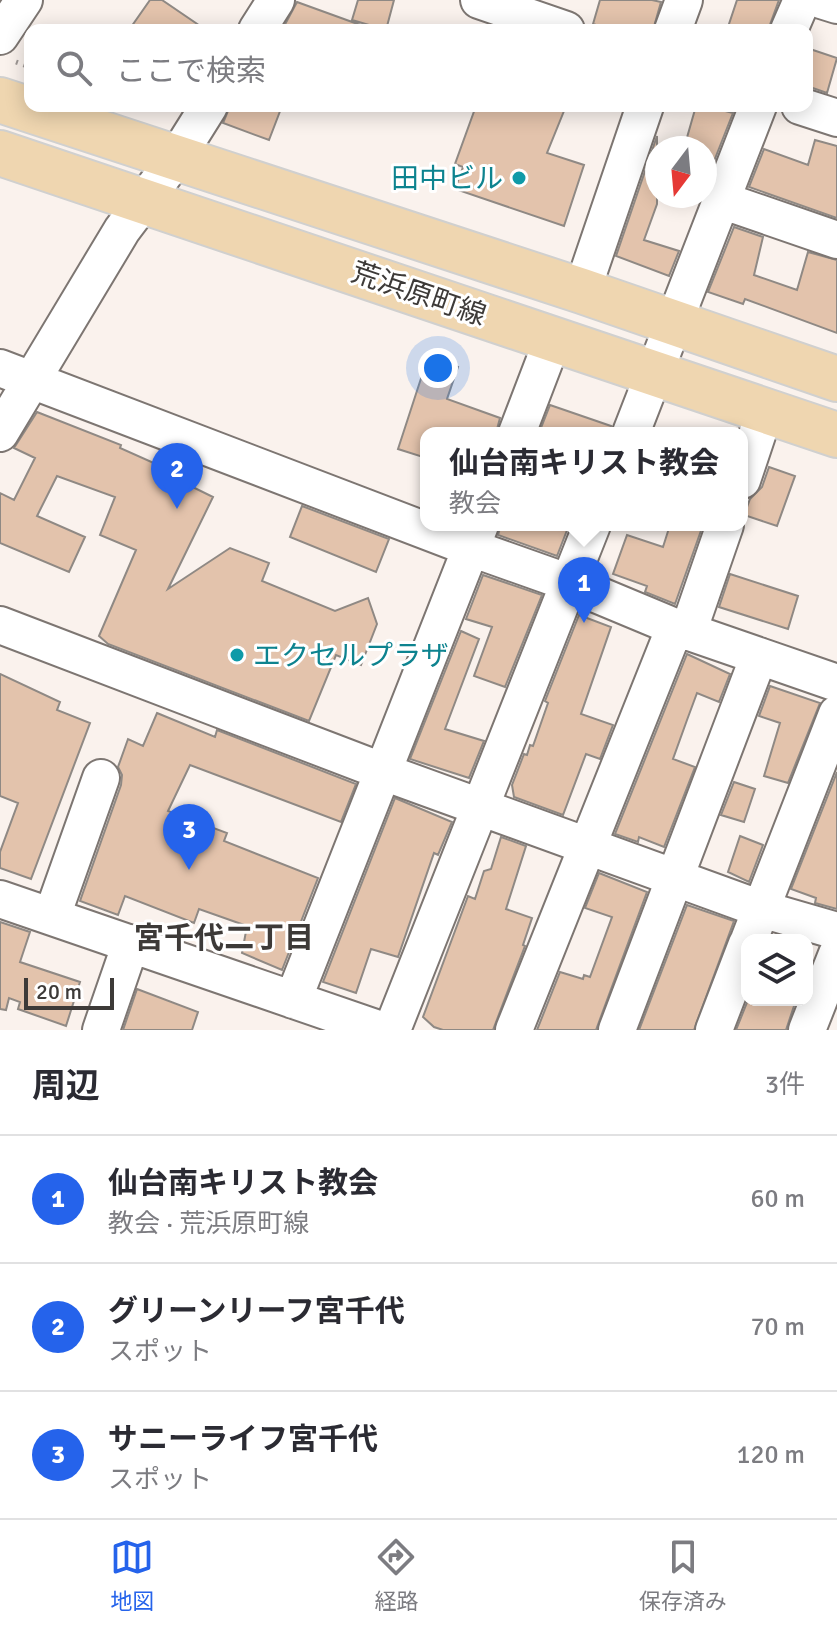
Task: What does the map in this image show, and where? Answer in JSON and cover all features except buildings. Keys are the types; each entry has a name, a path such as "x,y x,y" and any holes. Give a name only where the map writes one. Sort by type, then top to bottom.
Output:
{"main road":[{"name":"荒浜原町線","path":"0,100 24,108"},
{"name":"荒浜原町線","path":"37,112 582,291 837,379"},
{"name":"荒浜原町線","path":"0,153 837,435"}],"street":[{"path":"0,36 24,0"},
{"path":"261,24 276,0"},
{"path":"479,0 549,24"},
{"path":"675,24 684,0"},
{"path":"792,24 802,0"},
{"path":"821,0 837,5"},
{"path":"813,110 837,118"},
{"path":"0,433 15,374 177,157 205,112"},
{"path":"582,291 643,112"},
{"path":"634,427 756,112"},
{"path":"721,200 837,240"},
{"path":"519,427 553,339"},
{"path":"15,374 420,517"},
{"path":"748,462 765,411"},
{"path":"392,1030 589,531"},
{"path":"514,1030 587,844 723,531"},
{"path":"293,1000 475,536 567,582 682,630 837,683"},
{"path":"0,625 382,771 675,878 752,931 837,931"},
{"path":"617,1030 759,656"},
{"path":"714,1030 837,714"},
{"path":"52,916 101,778"},
{"path":"0,899 381,1030"},
{"path":"101,1030 131,943"},
{"path":"807,1030 837,954"}],"place":[{"name":"田中ビル","path":"519,178"},
{"name":"グリーンリーフ宮千代","path":"177,509"},
{"name":"仙台南キリスト教会","path":"584,623"},
{"name":"エクセルプラザ","path":"237,655"},
{"name":"サニーライフ宮千代","path":"189,870"}],"district":[{"name":"宮千代二丁目","path":"224,938"}]}
